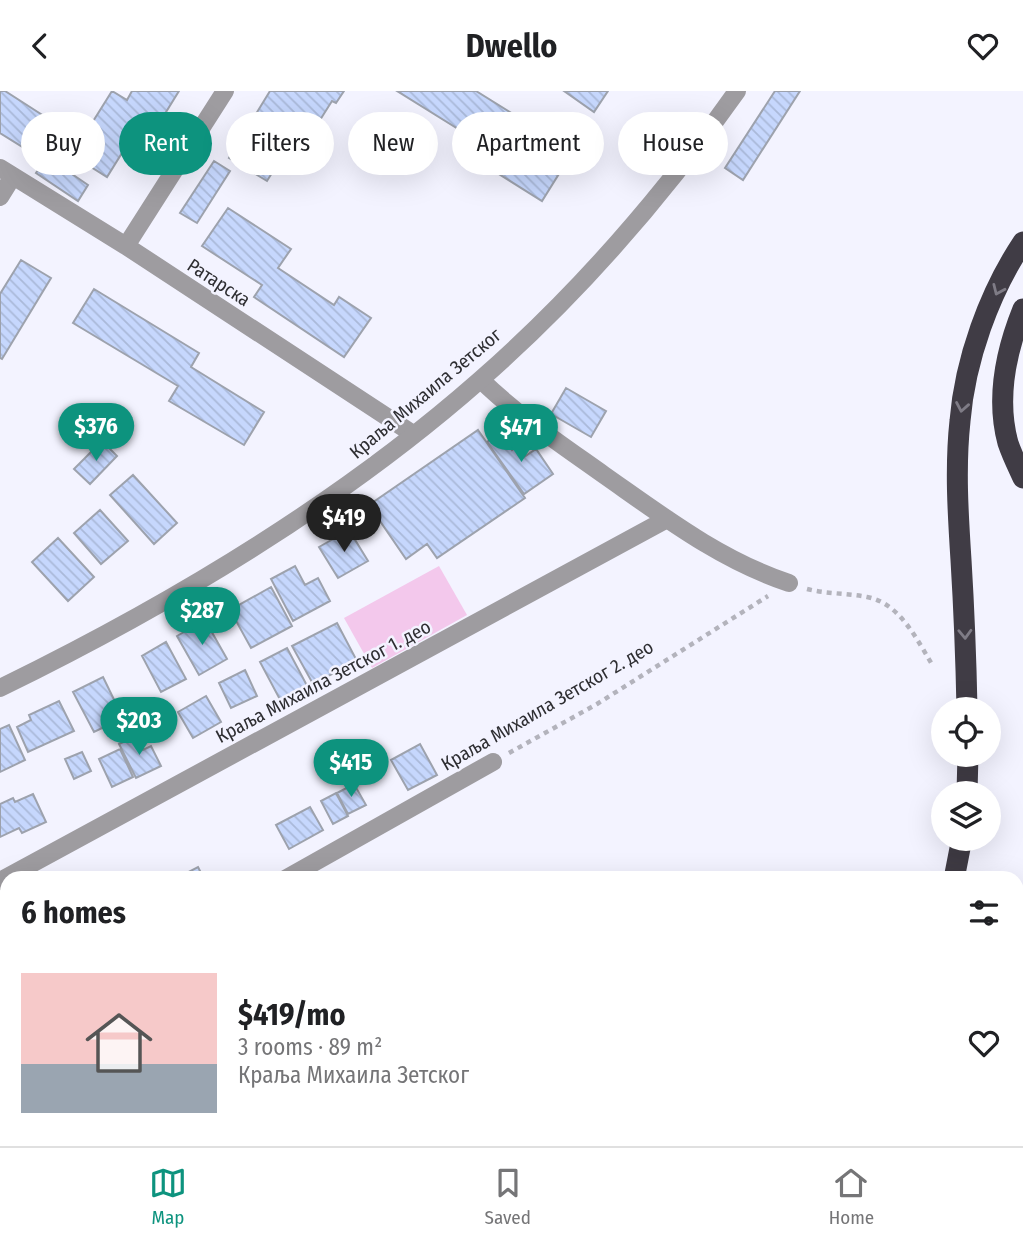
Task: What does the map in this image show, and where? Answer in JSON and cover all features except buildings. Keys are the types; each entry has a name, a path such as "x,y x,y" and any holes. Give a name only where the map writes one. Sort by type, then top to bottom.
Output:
{"highway":[{"path":"967,697 958,463 960,420 967,375 977,340 999,285 1023,241"},
{"path":"1023,309 1009,354 1003,395 1008,442 1023,478"},
{"path":"956,871 959,851"}],"street":[{"path":"126,246 225,91"},
{"name":"Краља Михаила Зетског","path":"0,688 93,640 218,569 308,511 481,380 578,285 624,235 737,91"},
{"path":"0,197 7,172"},
{"name":"Ратарска","path":"7,172 126,246 413,434"},
{"path":"481,380 506,404 715,551 756,572 789,583"},
{"name":"Краља Михаила Зетског 1. део","path":"18,871 667,519"},
{"name":"Краља Михаила Зетског 2. део","path":"299,871 493,762"}],"path":[{"path":"789,583 812,590 870,597 890,606 913,632 933,666"},
{"name":"Краља Михаила Зетског 2. део","path":"493,762 597,704 789,583"}],"shaded area":[{"path":"439,566 467,615 372,668 344,618"}]}
